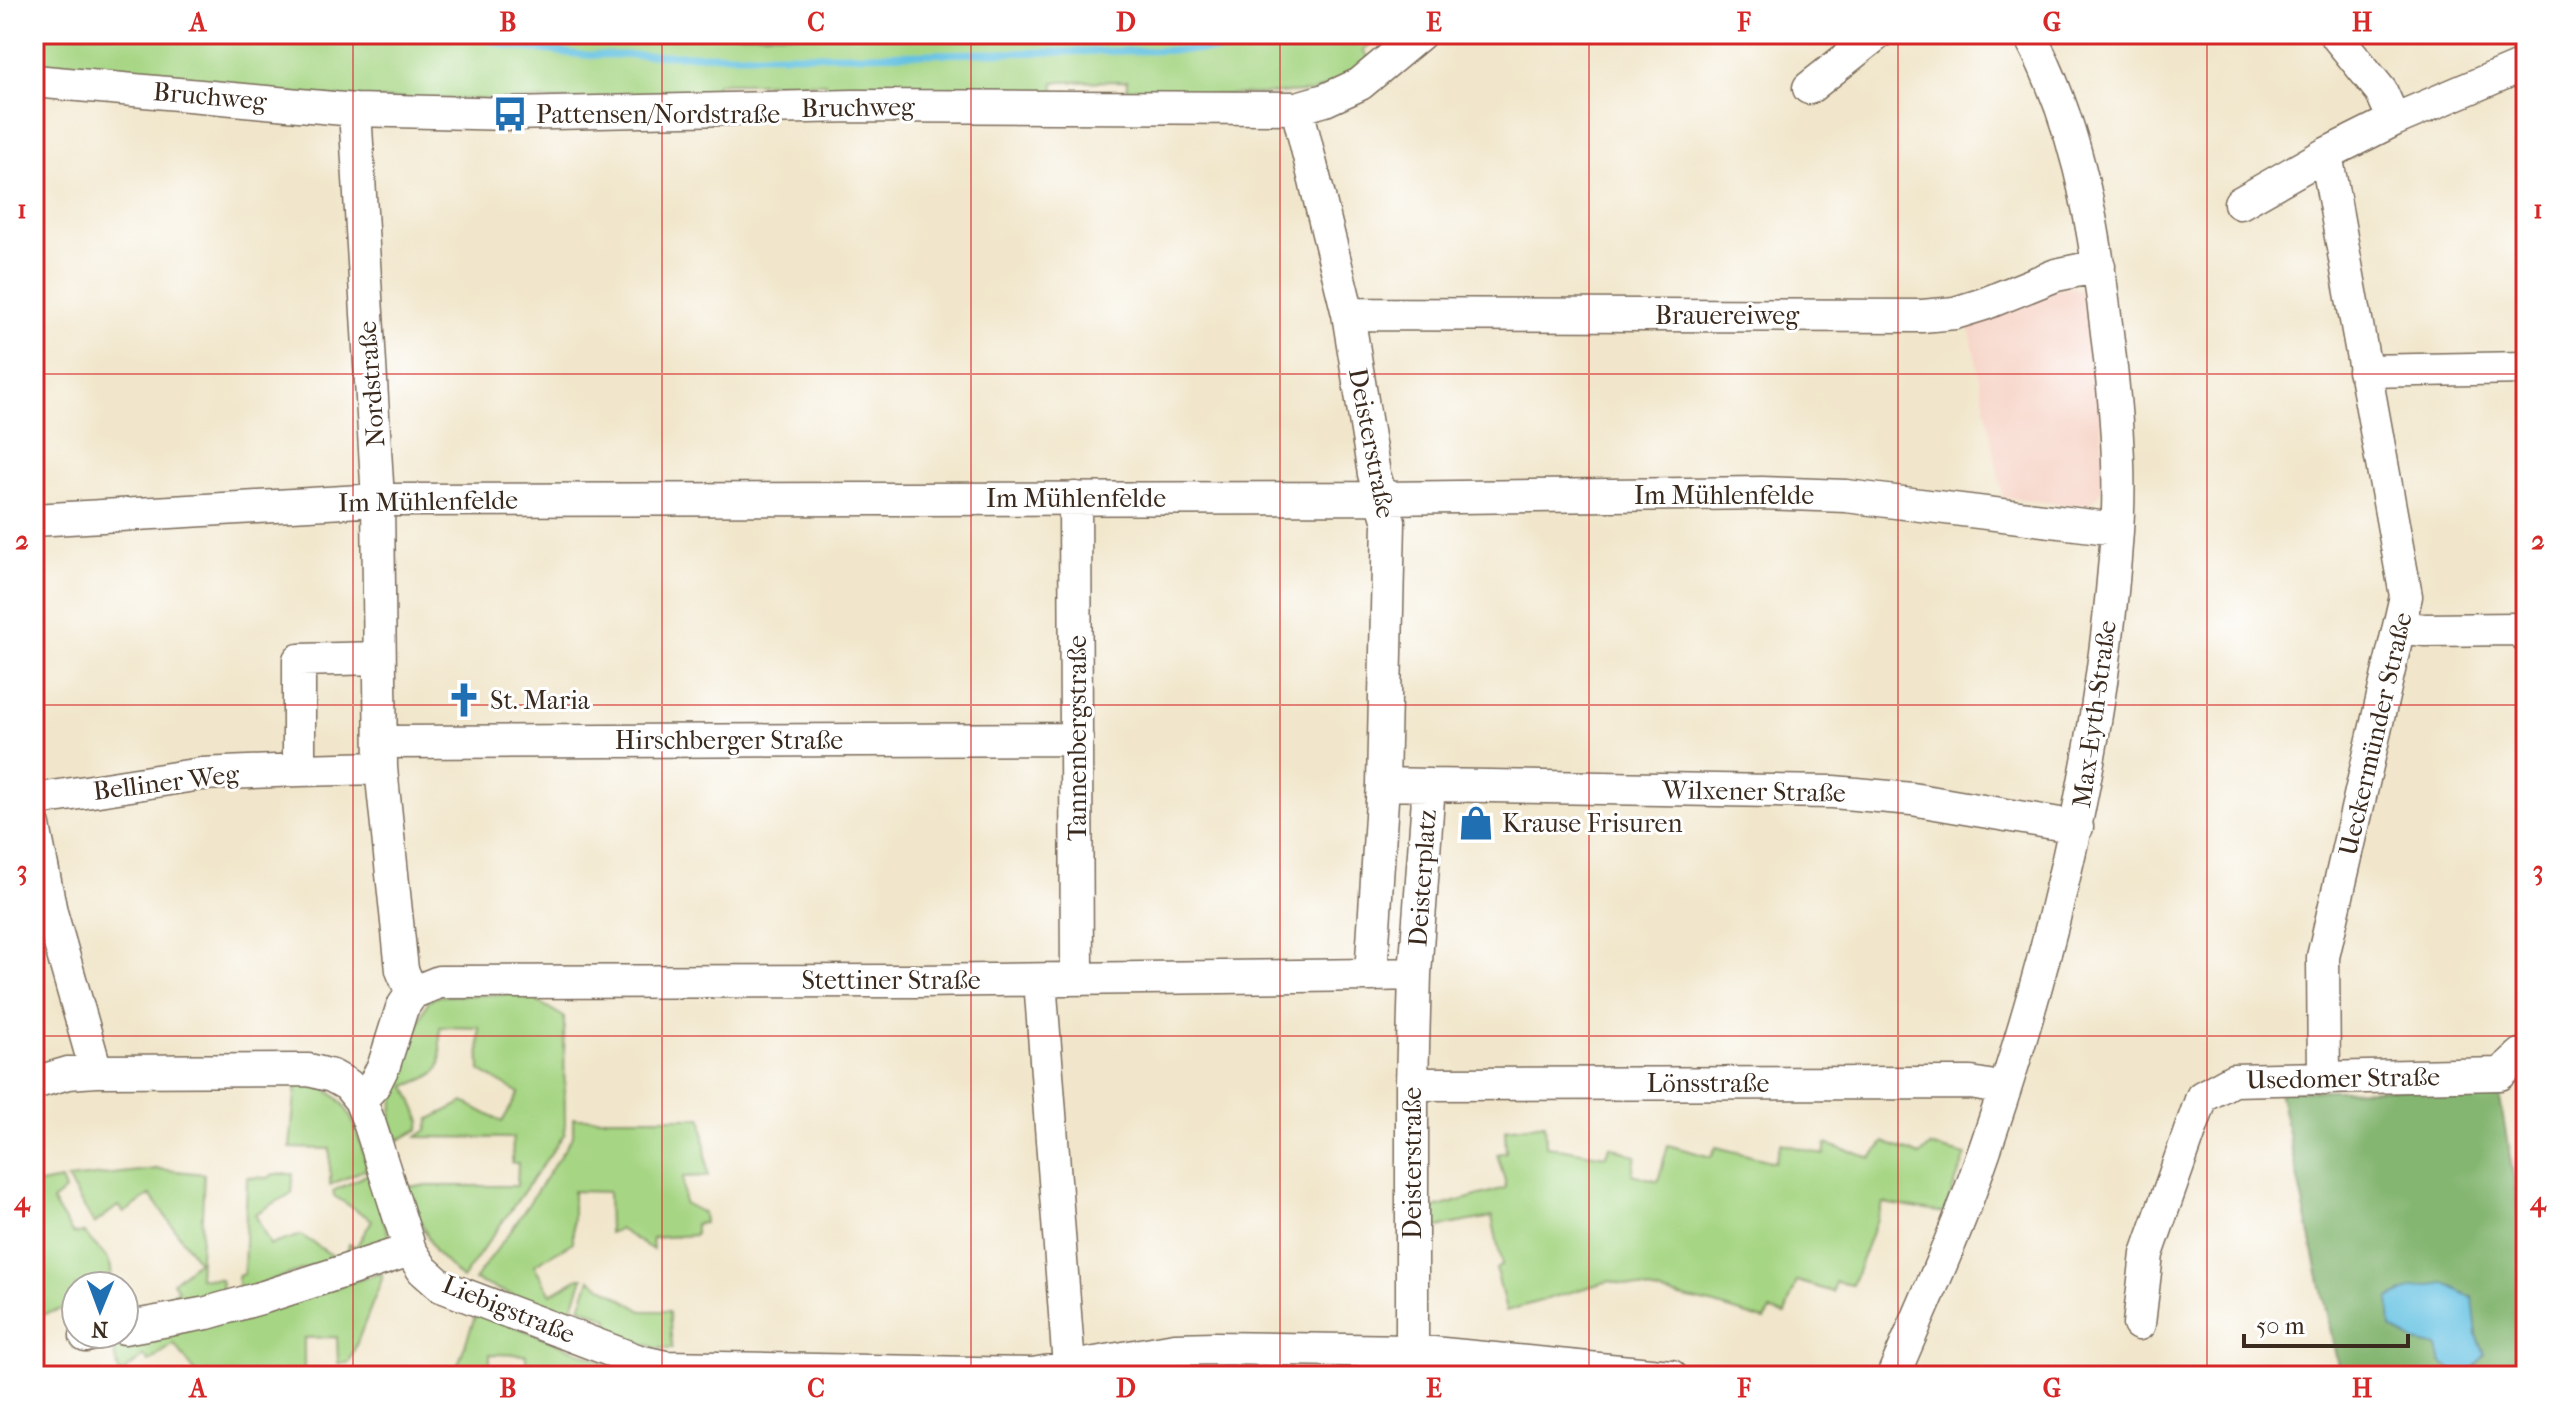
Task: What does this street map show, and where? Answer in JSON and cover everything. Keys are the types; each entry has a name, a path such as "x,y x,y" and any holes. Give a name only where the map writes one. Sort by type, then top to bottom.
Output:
{"street":[{"name":"Bruchweg","path":"34,81 355,110 510,114 854,106 1297,108 1325,100 1360,84 1420,34"},
{"path":"1809,88 1877,34"},
{"name":"Max-Eyth-Straße","path":"1893,1376 1970,1193 2050,940 2077,827 2100,696 2117,529 2116,429 2099,266 2085,184 2066,121 2042,58 2029,34"},
{"path":"2335,34 2381,91 2394,120"},
{"path":"2240,203 2394,120 2526,64"},
{"name":"Deisterstraße","path":"1297,108 1348,314 1374,474 1389,522 1383,784"},
{"name":"Nordstraße","path":"355,110 378,500 381,755"},
{"name":"Ueckermünder Straße","path":"2324,1079 2323,957 2406,596 2326,154"},
{"name":"Brauereiweg","path":"1348,314 1922,316 1955,313 2056,275 2099,266"},
{"path":"2364,371 2526,368"},
{"name":"Im Mühlenfelde","path":"34,520 378,500 1382,498 1762,493 1846,496 2117,529"},
{"name":"Tannenbergstraße","path":"1075,498 1077,979"},
{"path":"2400,627 2424,630 2517,629 2526,636"},
{"path":"299,770 299,660 379,658"},
{"name":"Hirschberger Straße","path":"299,770 381,755 1077,739"},
{"path":"34,1083 68,1073 96,1071 309,1070 332,1076 348,1085 360,1100 374,1085 384,1065 402,1008 412,993 402,970 381,755"},
{"name":"Belliner Weg","path":"34,800 201,774 299,770"},
{"name":"Deisterplatz","path":"1383,784 1429,785 1415,974 1371,975 1383,784"},
{"name":"Wilxener Straße","path":"1429,785 1833,792 1912,799 2077,827"},
{"path":"34,826 51,912 96,1071"},
{"name":"Deisterstraße","path":"1412,1351 1415,974"},
{"name":"Stettiner Straße","path":"412,993 439,982 1040,980 1371,975"},
{"path":"1040,980 1069,1367"},
{"name":"Usedomer Straße","path":"2139,1324 2147,1254 2202,1097 2233,1080 2500,1074 2521,1055 2526,1055"},
{"name":"Lönsstraße","path":"1412,1084 1971,1083 2005,1089"},
{"name":"Liebigstraße","path":"360,1100 410,1250 423,1270 441,1286 639,1361 666,1367 1033,1374 1175,1349 1215,1348 1412,1351 1671,1376"},
{"path":"140,1325 207,1313 410,1250"}],"shaded area":[{"path":"2072,287 2080,290 2091,303 2104,467 2101,491 2094,501 2077,506 2003,497 1969,326 2052,288"},
{"path":"2510,1159 2526,1159 2526,1253 2525,1253"}],"green space":[{"path":"34,34 1383,34 1363,50 1374,64 1314,92 1127,98 1127,81 1054,82 1053,99 827,100 826,83 717,83 716,101 356,99 34,73"},
{"path":"525,994 564,1017 565,1133 462,1279 435,1252 408,1186 517,1186 518,1163 512,1163 513,1138 417,1137 427,1130 430,1119 464,1102 502,1122 519,1093 480,1071 479,1028 440,1027 440,1066 430,1076 406,1086 421,1121 419,1129 399,1140 391,1122 395,1099 412,1041 429,1000 439,996"},
{"path":"296,1084 328,1091 339,1100 353,1123 368,1168 330,1185 330,1149 290,1148"},
{"path":"2498,1087 2526,1253 2526,1376 2338,1376 2279,1091","holes":["2472,1298 2477,1335 2485,1354 2473,1370 2455,1372 2442,1363 2438,1347"]},
{"path":"573,1118 702,1118 708,1176 683,1177 684,1203 703,1213 704,1223 695,1224 695,1235 652,1238 653,1250 619,1229 609,1233 608,1192 573,1191 573,1242 534,1265 551,1294 583,1278 569,1317 474,1280 512,1229 573,1136"},
{"path":"1545,1124 1546,1146 1605,1156 1610,1146 1636,1156 1632,1174 1658,1181 1668,1145 1711,1157 1716,1147 1775,1162 1781,1143 1824,1155 1826,1144 1871,1158 1884,1142 1920,1156 1930,1146 1966,1155 1944,1213 1883,1203 1852,1285 1835,1282 1833,1292 1797,1281 1785,1314 1770,1311 1764,1320 1715,1305 1609,1281 1506,1311 1496,1269 1502,1265 1492,1217 1432,1228 1427,1210 1505,1188 1497,1154 1506,1152 1505,1129"},
{"path":"157,1169 204,1174 199,1278 221,1279 223,1293 147,1311 143,1306 153,1305 178,1290 173,1282 198,1261 150,1195 124,1213 118,1206 94,1224 67,1179"},
{"path":"274,1174 293,1174 292,1193 255,1214 270,1245 301,1235 336,1258 238,1292 238,1275 244,1274 247,1177 268,1178"},
{"path":"369,1174 390,1240 347,1253 349,1244 356,1247 372,1220 334,1196 333,1191"},
{"path":"61,1180 65,1191 52,1201 73,1234 83,1232 105,1256 111,1270 60,1270 60,1310 34,1317 34,1185"},
{"path":"382,1273 349,1363 338,1363 337,1337 304,1338 304,1376 198,1376 174,1344 149,1362 144,1356 120,1375 114,1350 140,1350 140,1337 209,1324"},
{"path":"590,1279 642,1311 669,1311 672,1349 656,1348 607,1330 609,1319 580,1307"},
{"path":"477,1311 607,1363 612,1376 526,1376 526,1355 490,1354 490,1376 454,1376"}],"water":[{"path":"2444,1283 2473,1298 2477,1335 2485,1354 2473,1371 2455,1372 2442,1363 2438,1347 2415,1342 2391,1329 2389,1299 2411,1288"}],"waterway":[{"path":"466,34 509,46 583,55 862,55 1268,49 1309,34"}],"place":[{"name":"Pattensen/Nordstraße","path":"510,114"},
{"name":"St. Maria","path":"464,700"},
{"name":"Krause Frisuren","path":"1476,823"}]}
